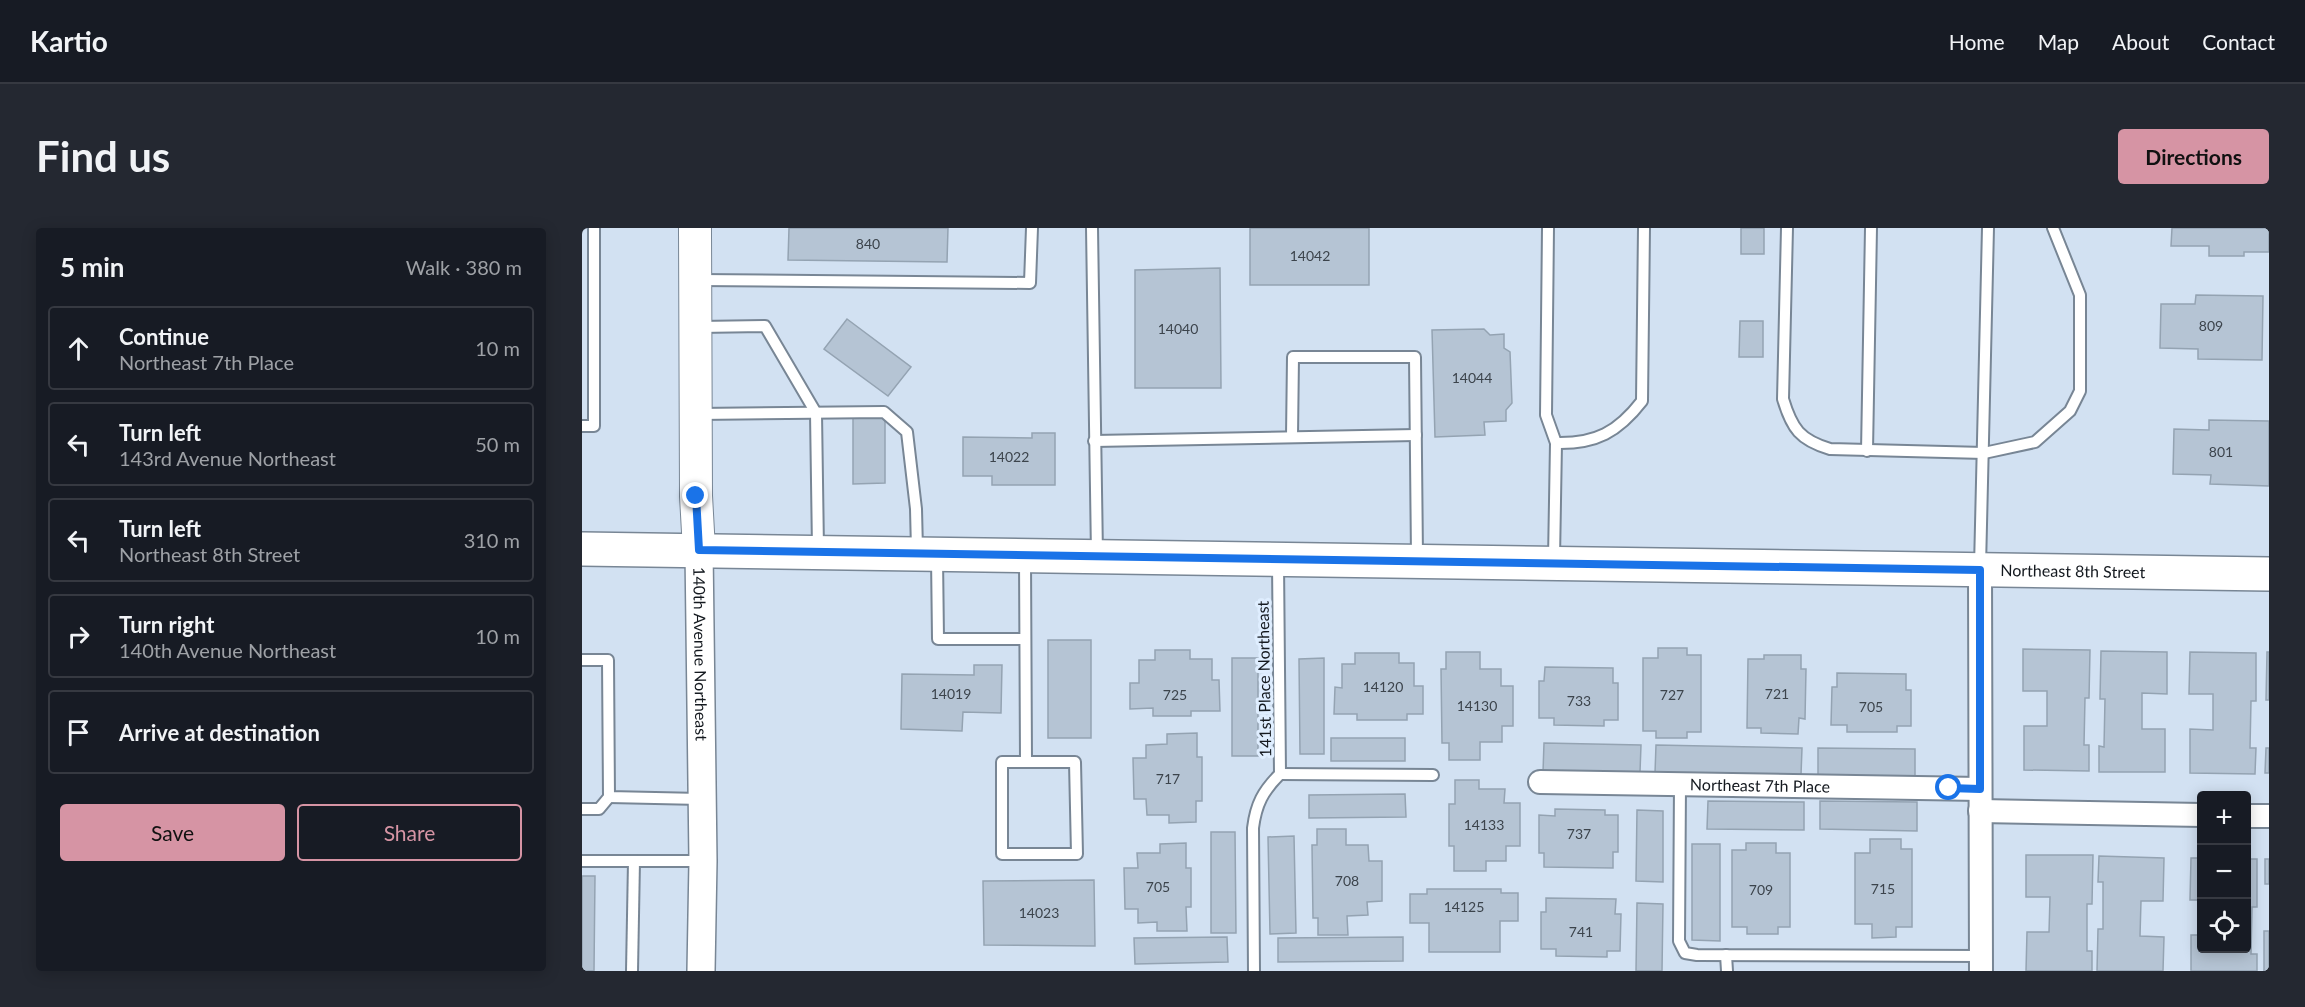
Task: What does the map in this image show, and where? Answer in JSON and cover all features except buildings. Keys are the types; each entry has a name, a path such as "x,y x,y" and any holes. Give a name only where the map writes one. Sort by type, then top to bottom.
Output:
{"main road":[{"name":"140th Avenue Northeast","path":"695,228 695,415 699,550"},
{"name":"Northeast 8th Street","path":"582,549 2269,574"}],"street":[{"name":"140th Avenue Northeast","path":"699,550 703,800 701,971"},
{"path":"1980,570 1981,964"},
{"name":"Northeast 7th Place","path":"1540,782 1680,784 2197,815"},
{"path":"2251,816 2269,816"}],"lane":[{"path":"582,426 594,426 594,228"},
{"path":"695,280 1030,283 1032,228"},
{"path":"1092,228 1097,556"},
{"path":"1548,228 1546,415 1557,443 1554,563"},
{"path":"1557,443 1580,444 1607,435 1629,418 1642,401 1644,228"},
{"path":"1787,228 1783,399 1790,422 1809,442 1830,449 1984,453 2035,442 2070,411 2080,391 2080,295 2053,228"},
{"path":"1867,451 1871,228"},
{"path":"1980,570 1988,228"},
{"path":"695,327 765,326 816,413 819,552"},
{"path":"1292,436 1293,357 1415,357 1417,561"},
{"path":"695,415 884,412 907,432 916,508 927,553 938,639 1025,639"},
{"path":"1094,441 1416,435"},
{"path":"1025,555 1026,762"},
{"name":"141st Place Northeast","path":"1254,971 1254,818 1264,790 1280,774 1278,559"},
{"path":"582,660 608,660 609,797 599,809 582,809"},
{"path":"1002,762 1026,762 1075,762 1077,854 1002,854 1002,762"},
{"path":"1280,774 1433,775"},
{"path":"1680,784 1679,941 1685,953 1981,964"},
{"path":"609,797 703,800"},
{"path":"582,861 703,861"},
{"path":"633,971 634,861"},
{"path":"1726,955 1726,971"}],"route":[{"path":"696,496 699,550 1980,570 1980,789 1949,788"}]}
